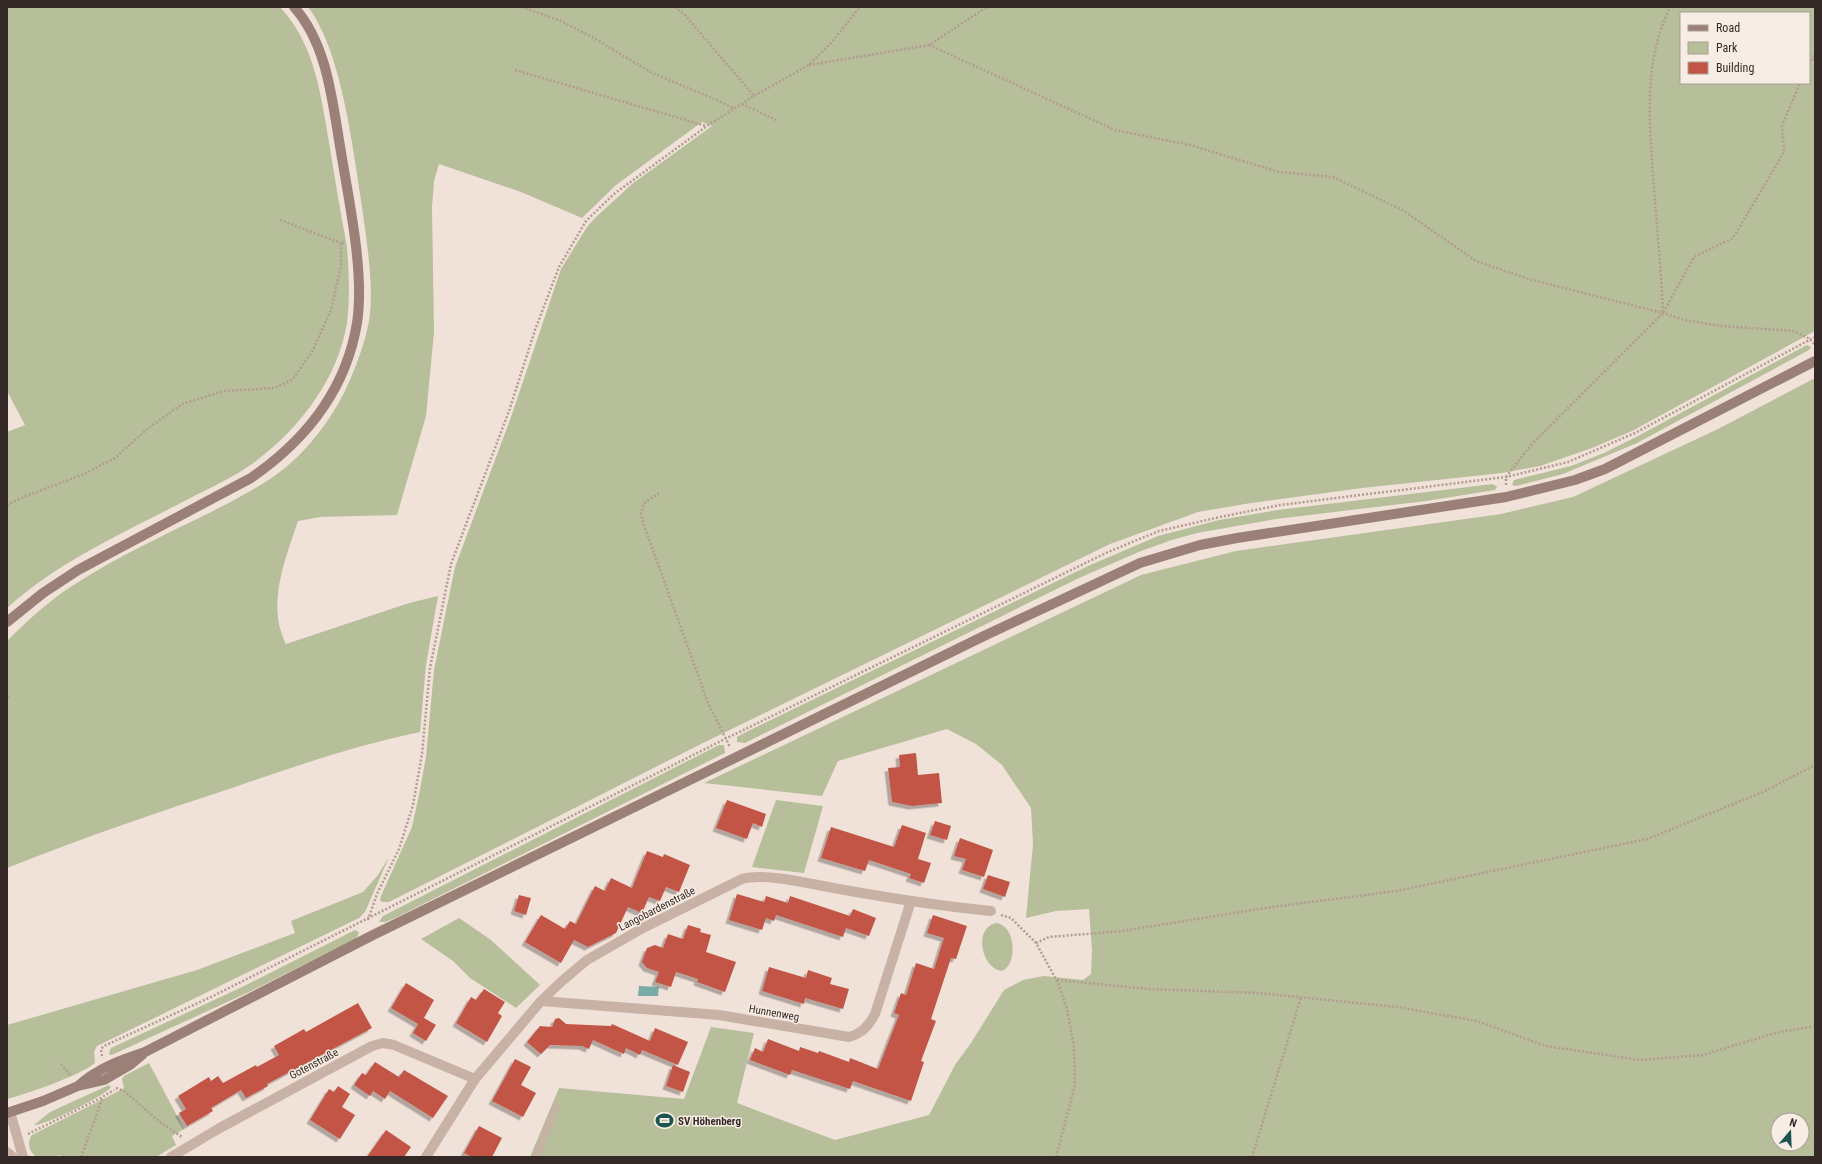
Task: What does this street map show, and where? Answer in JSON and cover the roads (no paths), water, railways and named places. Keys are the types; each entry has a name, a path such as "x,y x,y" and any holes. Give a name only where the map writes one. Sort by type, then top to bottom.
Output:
{"main road":[{"path":"7,622 43,593 78,570 251,478 273,463 303,434 320,414 332,393 352,345 357,322 358,298 354,240 326,69 308,27 294,7"},
{"path":"8,1113 78,1086 93,1073 107,1066 145,1052 373,935 984,636 1140,563 1200,545 1506,497 1575,480 1605,469 1815,361"}],"street":[{"name":"Langobardenstraße","path":"426,1157 475,1079 541,1001 587,960 644,928 748,877 780,879 911,901 991,911"},
{"name":"Hunnenweg","path":"541,1001 719,1015 849,1037 858,1034 865,1029 875,1014 911,901"},
{"name":"Gotenstraße","path":"171,1157 192,1144 372,1046 383,1043 394,1045 475,1079"},
{"path":"8,1113 23,1157"},
{"path":"7,1152 13,1157"}],"lane":[{"path":"536,1157 556,1106"}],"water":[{"path":"639,986 659,987 658,996 638,996"}],"place":[{"name":"SV Höhenberg","path":"665,1121"}]}
